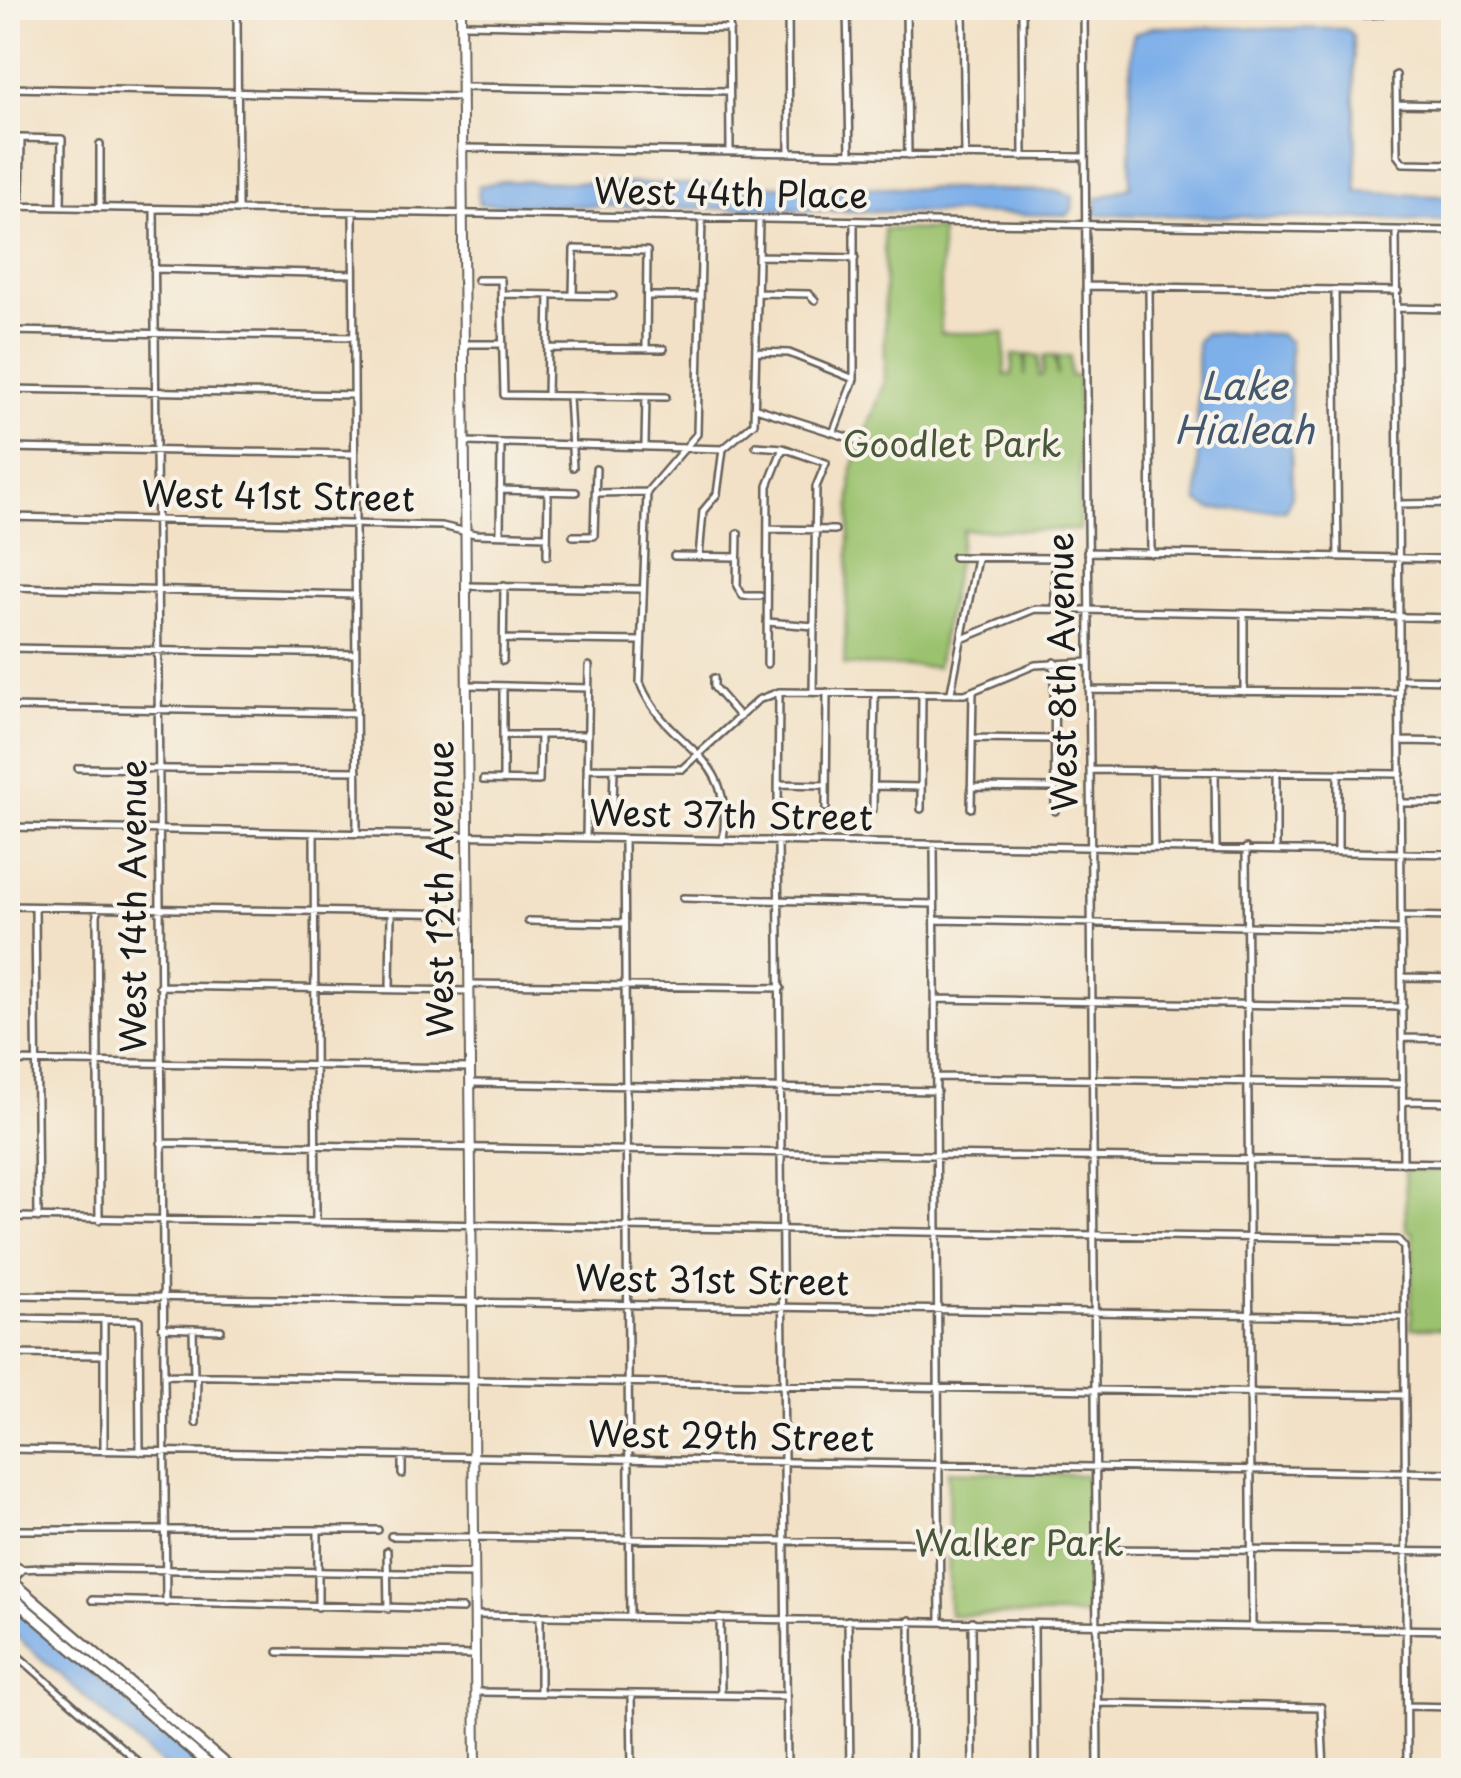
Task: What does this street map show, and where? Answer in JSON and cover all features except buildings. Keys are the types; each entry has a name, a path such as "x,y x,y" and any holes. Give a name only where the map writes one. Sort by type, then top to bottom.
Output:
{"highway":[{"path":"10,1581 232,1770"},
{"path":"8,1594 215,1770"}],"main road":[{"name":"West 12th Avenue","path":"462,8 476,1770"}],"street":[{"path":"236,8 238,210"},
{"path":"729,8 730,152"},
{"path":"788,8 789,153"},
{"path":"847,8 850,154"},
{"path":"906,8 908,155"},
{"path":"963,8 965,156"},
{"path":"1022,8 1023,157"},
{"name":"West 8th Avenue","path":"1084,8 1098,1770"},
{"path":"1194,8 1194,12 1362,14 1381,14 1381,8"},
{"path":"462,24 730,29"},
{"path":"1396,74 1397,155 1404,163 1454,164"},
{"path":"8,88 236,93 729,91"},
{"path":"1396,104 1454,105"},
{"path":"20,206 21,138 62,138 61,207"},
{"path":"100,144 100,208"},
{"path":"464,148 1085,157"},
{"name":"West 44th Place","path":"8,206 1454,231"},
{"name":"West 14th Avenue","path":"154,209 166,1603"},
{"path":"353,212 357,834"},
{"path":"702,218 697,434 647,492 640,684 648,702 699,756 724,790 723,840"},
{"path":"466,442 723,450 746,433 754,423 756,408 759,219"},
{"path":"834,431 854,379 854,221"},
{"path":"1396,230 1403,1162"},
{"path":"573,295 574,249 648,251 646,349"},
{"path":"758,256 855,258"},
{"path":"154,269 354,274"},
{"path":"477,280 501,280 500,390 504,396 666,397"},
{"path":"1085,286 1398,291"},
{"path":"1149,288 1152,554"},
{"path":"1335,292 1338,556"},
{"path":"758,293 809,294 815,300"},
{"path":"501,294 613,296"},
{"path":"546,396 549,295"},
{"path":"647,296 700,296"},
{"path":"1398,308 1454,309"},
{"path":"8,331 354,337"},
{"path":"465,344 500,344"},
{"path":"548,348 664,349"},
{"path":"757,352 789,354 854,379"},
{"path":"8,388 354,395"},
{"path":"568,397 572,468"},
{"path":"645,445 646,398"},
{"path":"756,408 859,441"},
{"path":"500,534 501,443"},
{"path":"756,446 783,448 826,463 816,488 813,692"},
{"path":"8,448 354,454"},
{"path":"767,664 768,486 783,448"},
{"path":"699,556 703,511 717,494 723,450"},
{"path":"573,536 594,536 596,470"},
{"path":"500,490 576,492"},
{"path":"547,556 548,492"},
{"path":"596,492 647,492"},
{"path":"1400,504 1454,504"},
{"name":"West 41st Street","path":"8,517 356,523 547,536"},
{"path":"768,529 835,530"},
{"path":"738,533 737,586 743,596 760,596"},
{"path":"1056,538 1056,610"},
{"path":"1086,552 1454,559"},
{"path":"674,556 738,558"},
{"path":"954,557 1055,558"},
{"path":"951,694 977,558"},
{"path":"466,586 642,589"},
{"path":"502,661 504,586"},
{"path":"8,587 356,595"},
{"path":"962,639 1035,610 1454,618"},
{"path":"1244,616 1244,692"},
{"path":"767,622 814,626"},
{"path":"503,639 641,641"},
{"path":"8,648 356,654"},
{"path":"1054,662 1055,811"},
{"path":"587,768 682,769 758,700 779,692 951,694 973,691 1036,665 1089,662"},
{"path":"586,838 589,666"},
{"path":"714,678 714,687 740,717"},
{"path":"1400,679 1454,680"},
{"path":"467,685 589,688"},
{"path":"502,780 503,686"},
{"path":"1089,690 1400,692"},
{"path":"970,808 973,691"},
{"path":"778,805 779,692"},
{"path":"826,692 826,808"},
{"path":"873,809 874,693"},
{"path":"921,809 922,694"},
{"path":"8,707 356,713"},
{"path":"503,735 588,735"},
{"path":"483,780 538,781 540,735"},
{"path":"972,738 1054,738"},
{"path":"1400,742 1454,742"},
{"path":"78,768 357,772"},
{"path":"613,804 614,768"},
{"path":"1090,770 1400,774"},
{"path":"1153,770 1154,847"},
{"path":"1216,771 1216,848"},
{"path":"1276,772 1276,849"},
{"path":"1338,773 1338,850"},
{"path":"778,784 826,786"},
{"path":"873,786 920,787"},
{"path":"971,788 1054,788"},
{"path":"1401,803 1454,803"},
{"name":"West 37th Street","path":"8,828 1454,854"},
{"path":"314,832 316,1223"},
{"path":"624,839 630,1616"},
{"path":"778,841 786,1770"},
{"path":"934,844 940,1621"},
{"path":"1246,848 1252,1626"},
{"path":"683,898 934,904"},
{"path":"8,906 468,914"},
{"path":"35,906 38,1218 781,1228 1402,1242 1407,1770"},
{"path":"97,907 99,1220"},
{"path":"390,990 391,912"},
{"path":"1402,916 1454,917"},
{"path":"934,920 1402,928"},
{"path":"528,921 624,923"},
{"path":"1402,977 1454,978"},
{"path":"160,986 390,990 780,988"},
{"path":"936,999 1402,1007"},
{"path":"1403,1038 1454,1039"},
{"path":"8,1062 470,1068"},
{"path":"936,1077 1403,1084"},
{"path":"470,1083 936,1091"},
{"path":"1403,1101 1454,1102"},
{"path":"161,1142 1454,1163"},
{"name":"West 31st Street","path":"38,1218 11,1220 8,1228 10,1287 18,1295 1404,1318"},
{"path":"104,1355 8,1354 9,1318 139,1320 140,1452"},
{"path":"104,1319 104,1451"},
{"path":"162,1328 221,1330"},
{"path":"194,1329 196,1423"},
{"path":"164,1375 1405,1395"},
{"name":"West 29th Street","path":"8,1449 1454,1473"},
{"path":"402,1455 402,1474"},
{"path":"8,1530 378,1530"},
{"path":"318,1530 318,1608"},
{"path":"391,1536 940,1543"},
{"path":"1097,1549 1454,1552"},
{"path":"387,1551 388,1609"},
{"path":"8,1562 22,1569 475,1574"},
{"path":"10,1581 22,1569"},
{"path":"92,1600 463,1609"},
{"path":"476,1614 1454,1630"},
{"path":"540,1615 540,1692"},
{"path":"720,1617 721,1695"},
{"path":"848,1620 850,1770"},
{"path":"910,1620 911,1770"},
{"path":"972,1621 973,1770"},
{"path":"1034,1622 1035,1770"},
{"path":"8,1647 148,1770"},
{"path":"278,1652 476,1656"},
{"path":"476,1692 786,1696"},
{"path":"631,1694 632,1770"},
{"path":"1097,1703 1320,1707 1324,1770"},
{"path":"1406,1706 1454,1707"},
{"path":"476,1770 564,1770"}],"green space":[{"name":"Goodlet Park","path":"884,229 941,230 941,333 1004,333 1005,375 1012,375 1012,355 1024,355 1025,376 1027,355 1039,356 1039,376 1043,375 1044,356 1055,356 1057,376 1058,356 1070,356 1070,376 1078,376 1080,530 963,530 937,667 844,665 852,468 885,382"},
{"path":"1405,1169 1453,1171 1453,1328 1411,1328 1413,1232 1406,1231"},
{"name":"Walker Park","path":"948,1471 1088,1475 1088,1615 949,1615"}],"water":[{"path":"1152,27 1346,29 1353,35 1357,192 1453,197 1453,221 1096,214 1096,199 1130,187 1131,45 1134,34"},
{"path":"504,181 1058,191 1073,196 1068,215 479,204 478,186"},
{"name":"Lake Hialeah","path":"1205,333 1279,334 1290,342 1292,496 1285,510 1211,509 1198,502 1197,341"},
{"path":"8,1601 208,1770 170,1770 158,1761 8,1629"}]}
